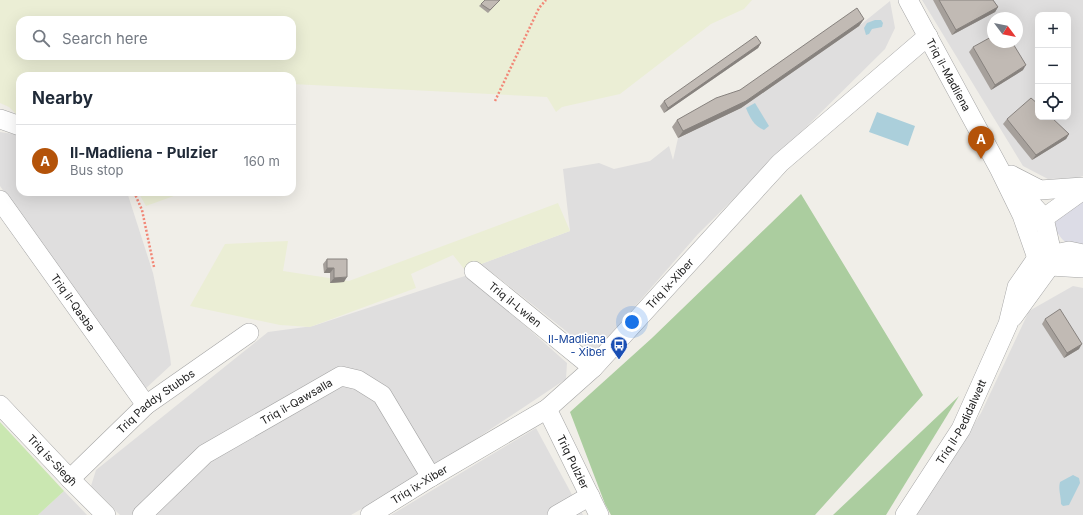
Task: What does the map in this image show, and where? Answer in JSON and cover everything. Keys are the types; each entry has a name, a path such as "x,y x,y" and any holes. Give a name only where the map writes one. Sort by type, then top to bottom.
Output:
{"street":[{"name":"Triq il-Madliena","path":"908,0 1000,170 1031,216 1046,259"},
{"name":"Triq ix-Xiber","path":"370,515 431,477 547,409 593,368 780,163 928,36"},
{"path":"0,119 16,125"},
{"path":"1000,170 1040,190 1083,187"},
{"path":"1031,216 1055,189"},
{"path":"1031,216 1083,190"},
{"name":"Triq il-Qasba","path":"0,200 146,405"},
{"path":"1046,259 1069,251 1083,254"},
{"path":"1046,259 1083,268"},
{"name":"Triq il-Pedidalwett","path":"905,515 961,429 1008,324 1017,287 1046,259"},
{"name":"Triq il-Lwien","path":"474,271 593,368"},
{"name":"Triq Paddy Stubbs","path":"70,479 146,405 249,333"},
{"name":"Triq il-Qawsalla","path":"142,515 205,454 341,376 358,380 382,395 431,477"},
{"name":"Triq is-Siegħ","path":"0,405 106,515"},
{"name":"Triq Pulzier","path":"547,409 599,515"},
{"path":"556,515 590,496"}],"path":[{"path":"495,101 538,8 546,0"},
{"path":"136,196 142,210 154,267"}],"shaded area":[{"path":"922,0 1083,0 1083,176 1077,178 1048,179 1023,166"},
{"path":"890,1 895,28 885,49 698,234 597,350 585,346 481,264 570,231 563,169 599,163 614,169 650,161 669,146 673,160 678,138 741,108 859,26"},
{"path":"0,132 16,134 16,196 128,196 153,273 171,365 145,389 0,186"},
{"path":"1083,200 1083,249 1070,246 1062,239 1056,231 1055,221"},
{"path":"468,275 567,363 566,379 431,469 351,515 120,515 91,486 96,470 268,332 313,326"},
{"path":"1073,286 1083,288 1083,515 916,515 981,413 1029,311"},
{"path":"536,428 583,515 391,515"},
{"path":"64,491 87,515 38,515"}],"green space":[{"path":"0,0 752,0 744,9 711,24 620,94 562,107 556,112 547,97 296,84 296,72 16,72 16,114 9,107 0,103"},
{"path":"801,194 923,395 815,515 611,515 605,504 570,412 652,338"},
{"path":"140,196 174,196 146,206"},
{"path":"558,203 570,231 465,270 453,255 411,274 416,288 310,327 280,325 190,306 225,244 288,241 283,271 349,281"},
{"path":"959,396 886,515 833,515"},
{"path":"0,422 64,491 38,515 0,515"}],"water":[{"path":"875,20 881,20 883,23 882,27 872,29 869,34 866,35 864,28 867,23"},
{"path":"755,103 769,126 764,130 753,121 746,108"},
{"path":"877,112 915,126 908,146 869,132"},
{"path":"1073,475 1079,478 1080,483 1069,505 1063,506 1061,504 1059,487 1060,482"}],"building":[{"path":"485,0 500,0 490,10 481,4"},
{"path":"939,0 993,0 998,7 987,12 956,30"},
{"path":"857,8 864,19 746,101 683,131 677,120 716,98 740,90"},
{"path":"756,36 761,43 668,108 664,101"},
{"path":"987,39 987,48 1016,48 1026,65 995,85 973,47"},
{"path":"1031,98 1035,101 1035,120 1054,120 1069,134 1036,155 1007,119"},
{"path":"327,259 347,259 347,277 334,278 334,268 327,268"},
{"path":"1060,309 1082,344 1067,353 1045,319"}],"place":[{"name":"Il-Madliena - Pulzier","path":"981,159"},
{"name":"Il-Madliena - Xiber","path":"619,360"}]}
